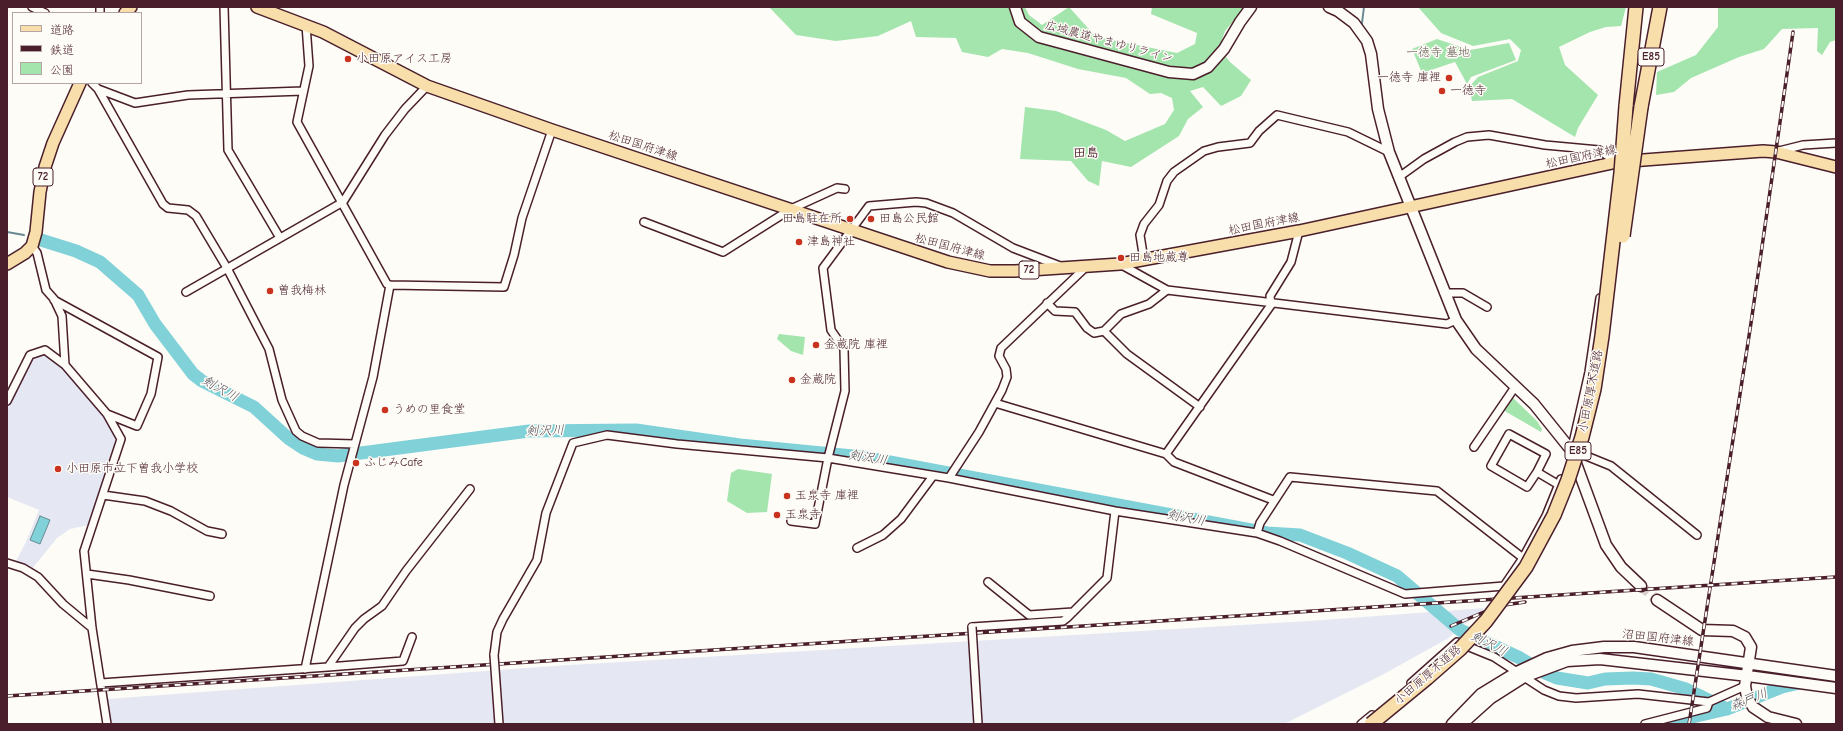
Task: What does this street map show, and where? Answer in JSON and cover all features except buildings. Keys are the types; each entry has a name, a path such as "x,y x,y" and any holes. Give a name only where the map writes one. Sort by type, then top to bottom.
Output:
{"highway":[{"name":"小田原厚木道路","path":"1371,724 1427,678 1460,648 1486,621 1526,567 1548,527 1566,487 1582,437 1594,389 1602,336 1621,173 1636,7"},
{"name":"小田原厚木道路","path":"1385,724 1433,684 1465,654 1502,614 1529,577 1545,550 1576,484 1602,391 1641,107 1660,7"}],"main road":[{"name":"松田国府津線","path":"257,7 323,32 427,86 552,130 967,267 1009,271 1120,264 1299,231 1617,162 1750,151 1776,152 1836,167"},
{"name":"72","path":"32,246 36,232 40,192 45,167 53,142 80,84"},
{"path":"7,264 25,253 32,246"}],"street":[{"path":"32,7 43,12"},
{"path":"224,7 228,93 228,150 280,238"},
{"name":"広域農道やまゆりライン","path":"1015,7 1020,22 1039,37 1169,72 1193,74 1208,67 1224,49 1251,7"},
{"path":"1329,7 1338,11 1354,23 1367,41 1371,54 1378,109 1389,152 1456,320 1476,349 1546,416 1571,450 1606,545 1621,567 1641,586"},
{"path":"306,25 308,66 297,122 343,202 387,284 504,287 514,255 522,218 552,130"},
{"path":"93,84 98,89 163,204 168,208 188,210 196,216 227,268 269,349 282,400 296,431 302,436 318,443 354,446"},
{"path":"186,292 343,202 385,135 405,109 427,86"},
{"path":"98,89 135,103 177,96 303,91"},
{"path":"1144,260 1140,235 1144,224 1159,204 1167,181 1174,172 1204,151 1250,143 1277,115 1348,132 1389,152"},
{"path":"499,724 494,644 503,619 537,560 546,513 573,443 607,435 677,444 828,458 949,478 1115,511 1257,533 1280,541 1405,594 1504,586 1523,558 1546,516 1559,486 1571,450 1589,372 1595,336 1617,162 1599,150 1545,145 1489,135 1467,137 1455,142 1424,158 1399,177"},
{"path":"1776,152 1803,145 1836,143"},
{"path":"644,222 723,252 791,209 837,188 845,189"},
{"path":"791,521 815,524 828,458 845,391 846,376 844,350 831,330 823,268 869,206 926,202 953,213 1013,248 1066,268"},
{"path":"1166,454 1271,305 1270,296 1291,262 1299,231"},
{"path":"32,246 37,253 46,290 54,299 62,316 65,365"},
{"path":"1120,264 1167,290 1271,301 1447,324 1456,320"},
{"path":"949,478 979,432 1007,377 1006,369 999,356 1001,348 1088,266"},
{"path":"305,670 354,446 373,377 390,285"},
{"path":"1047,303 1055,311 1075,312 1087,328 1094,332 1104,331 1121,314 1149,304 1167,290"},
{"path":"1444,293 1463,293 1487,307"},
{"path":"54,299 158,357 151,394 137,426 107,414"},
{"path":"1104,331 1127,354 1200,407"},
{"path":"7,401 30,355 45,350 65,365 107,414 121,438 84,551 92,628 107,724"},
{"path":"1474,447 1515,387"},
{"path":"995,403 1166,454 1174,462 1274,500"},
{"path":"1509,434 1546,454 1537,472 1527,487 1491,466 1509,434"},
{"path":"1571,450 1611,466 1697,535"},
{"path":"1537,472 1559,486"},
{"path":"857,548 883,535 901,519 933,476"},
{"path":"1257,533 1260,522 1290,477 1437,491 1523,558"},
{"path":"328,667 355,628 364,619 382,606 406,571 470,489"},
{"path":"103,494 145,501 171,511 207,531 222,534"},
{"path":"978,724 972,627 1063,621 1107,578 1115,511"},
{"path":"7,563 23,568 38,577 64,604 92,628"},
{"path":"87,574 129,580 210,596"},
{"path":"988,582 1029,615 1073,612"},
{"path":"1657,600 1702,630 1733,631 1742,635 1751,647 1750,663 1745,686 1747,697 1753,707 1768,717 1796,724"},
{"path":"101,683 305,670 403,661 412,637"},
{"path":"1361,724 1457,642 1494,658 1544,690 1559,696 1576,698 1638,694 1709,702 1745,686"},
{"name":"沼田国府津線","path":"1462,724 1521,674 1528,666 1572,651 1604,647 1634,647 1836,676"},
{"name":"沼田国府津線","path":"1452,724 1480,694 1521,674 1567,661 1600,659 1836,688"},
{"path":"1645,724 1670,720 1707,708 1709,702"}],"shaded area":[{"name":"小田原市立下曽我小学校","path":"41,354 46,355 63,366 103,414 118,437 89,525 70,529 57,538 31,570 15,563 26,542 39,510 7,497 7,406 29,361 32,357"},
{"path":"1485,608 1447,639 1382,675 1284,724 110,724 107,699 553,666 1309,621"}],"green space":[{"path":"769,7 1025,7 1029,15 1042,25 1069,7 1096,37 1177,53 1195,44 1197,33 1151,14 1152,7 1245,7 1225,31 1219,48 1230,62 1251,80 1241,96 1221,106 1203,87 1190,91 1203,107 1188,119 1179,136 1131,167 1102,161 1099,186 1088,181 1071,161 1020,159 1025,107 1056,111 1106,130 1125,141 1165,124 1174,110 1172,98 1161,93 1150,94 1126,78 1078,69 1028,53 1002,49 988,57 962,52 956,38 916,37 911,21 878,36 836,41 796,35"},
{"path":"1418,7 1626,7 1621,26 1606,27 1590,32 1559,47 1565,65 1598,95 1578,128 1575,137 1512,99 1472,101 1469,87 1478,77 1518,61 1521,50 1510,39 1473,46 1441,33"},
{"path":"1718,7 1836,7 1836,40 1830,42 1822,55 1817,51 1818,28 1782,29 1764,49 1739,57 1691,78 1674,92 1656,95 1657,72 1696,55 1718,27"},
{"name":"一徳寺 墓地","path":"1437,39 1470,50 1509,43 1516,60 1471,77 1467,84 1455,62 1422,73 1412,49"},
{"path":"779,334 805,337 803,355 791,351 777,339"},
{"path":"1512,397 1537,421 1542,429 1541,432 1503,410"},
{"path":"738,469 772,474 767,512 747,513 727,501 731,473"}],"water":[{"path":"40,516 50,520 40,544 30,540"}],"waterway":[{"path":"1362,23 1364,7"},
{"name":"剣沢川","path":"7,232 24,235"},
{"name":"剣沢川","path":"41,240 76,251 100,262 138,295 155,324 193,374 202,381 254,407 288,438 303,448 317,454 338,456 529,431 636,430 740,445 863,457 1267,533 1300,535 1347,553 1397,576 1460,630 1520,658 1545,673 1557,678 1588,683 1605,679 1651,679 1686,689 1727,709"},
{"name":"森戸川","path":"1662,724 1727,709 1782,687 1835,675"}],"tunnel":[{"path":"1641,586 1657,600"}],"railway":[{"path":"1689,724 1751,323 1793,32"},
{"path":"7,696 1836,577"},
{"path":"1451,626 1491,609 1504,605 1525,602"}],"place":[{"name":"小田原アイス工房","path":"348,59"},
{"name":"一徳寺 庫裡","path":"1449,78"},
{"name":"一徳寺","path":"1442,91"},
{"name":"田島駐在所","path":"850,219"},
{"name":"田島公民館","path":"871,219"},
{"name":"津島神社","path":"799,242"},
{"name":"田島地蔵尊","path":"1121,258"},
{"name":"曽我梅林","path":"270,291"},
{"name":"金蔵院 庫裡","path":"816,345"},
{"name":"金蔵院","path":"792,380"},
{"name":"うめの里食堂","path":"385,410"},
{"name":"ふじみCafe","path":"356,463"},
{"name":"小田原市立下曽我小学校","path":"58,469"},
{"name":"玉泉寺 庫裡","path":"787,496"},
{"name":"玉泉寺","path":"777,515"}],"district":[{"name":"田島","path":"1086,153"}]}
